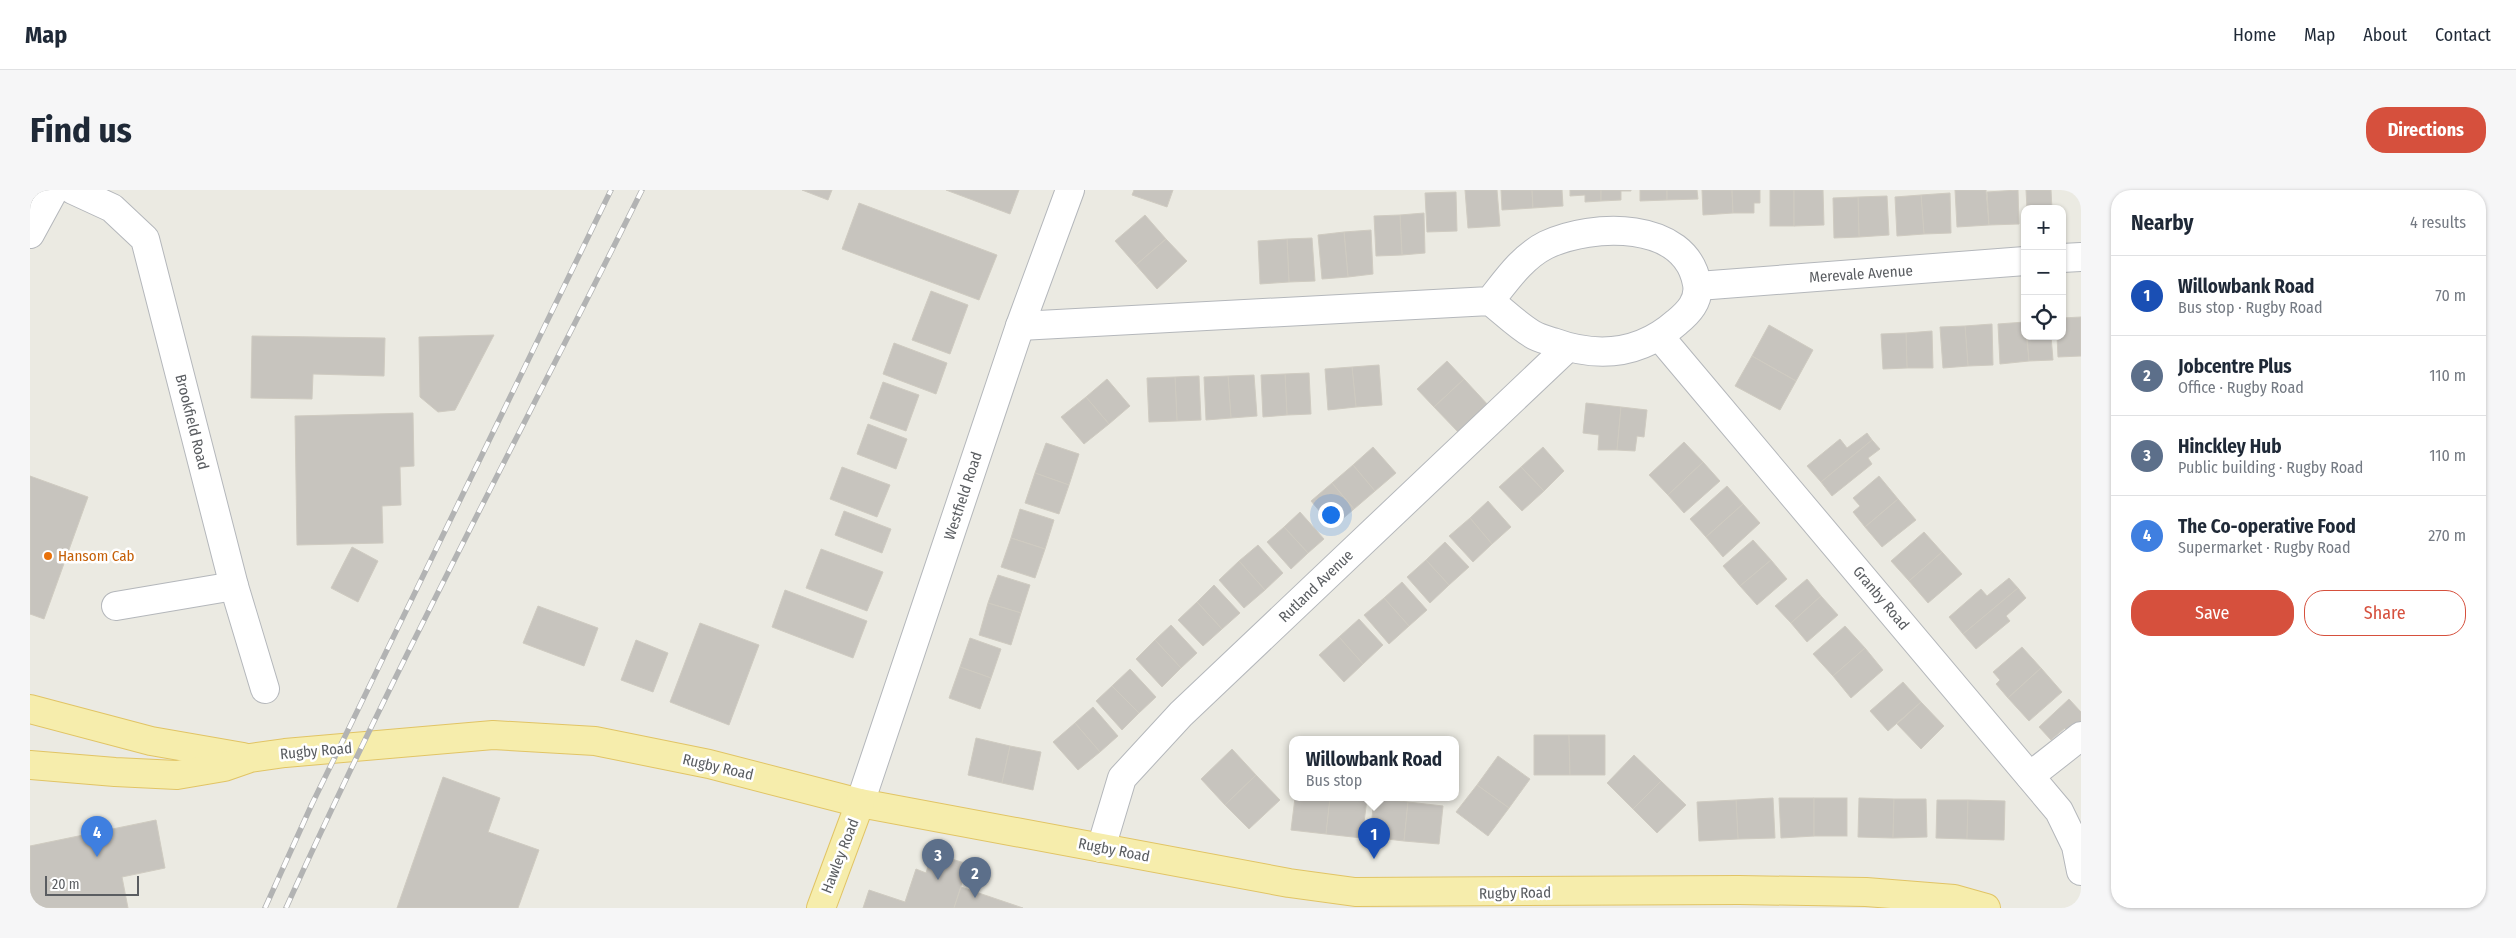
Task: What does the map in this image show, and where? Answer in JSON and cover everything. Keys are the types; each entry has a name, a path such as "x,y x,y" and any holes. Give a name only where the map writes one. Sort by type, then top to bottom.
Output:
{"main road":[{"name":"Rugby Road","path":"30,709 150,741 250,758"},
{"name":"Rugby Road","path":"30,765 115,772 177,774 224,767 250,758 285,752 494,735 595,741 709,764 860,803 1289,883 1355,892 1385,900 1739,890 1863,900 1954,899 1986,908"},
{"name":"Hawley Road","path":"821,908 860,803"}],"street":[{"path":"30,234 54,190"},
{"name":"Brookfield Road","path":"73,190 112,208 145,239 234,586 265,689"},
{"name":"Westfield Road","path":"860,803 1020,326 1070,190"},
{"path":"1020,326 1490,301 1533,335 1567,348 1602,353 1634,348 1660,337 1692,309 1698,286 1688,258 1659,239 1624,231 1588,231 1545,246 1514,270 1490,301"},
{"path":"2066,258 2081,256"},
{"name":"Merevale Avenue","path":"1698,286 2021,261"},
{"name":"Granby Road","path":"1660,337 2059,811 2076,846 2081,871"},
{"name":"Rutland Avenue","path":"1101,848 1122,778 1181,714 1567,348"},
{"path":"116,606 234,586"},
{"path":"2030,776 2081,736"}],"building":[{"path":"802,190 832,190 828,200"},
{"path":"946,190 1019,190 1010,214"},
{"path":"1134,190 1173,190 1167,207 1132,195"},
{"path":"1465,190 1497,190 1500,226 1468,228"},
{"path":"1501,190 1532,190 1533,208 1502,210"},
{"path":"1532,190 1562,190 1563,206 1533,208"},
{"path":"1570,190 1601,190 1601,201 1585,202 1585,195 1570,196"},
{"path":"1601,190 1631,191 1621,191 1621,200 1601,201"},
{"path":"1640,190 1667,190 1667,200 1640,201"},
{"path":"1667,190 1697,190 1698,199 1667,200"},
{"path":"1702,190 1732,190 1733,213 1703,215"},
{"path":"1732,190 1760,190 1760,203 1754,203 1754,213 1733,213"},
{"path":"1770,190 1794,190 1794,226 1770,226"},
{"path":"1794,190 1823,190 1824,225 1794,226"},
{"path":"1955,190 1986,190 1989,225 1957,227"},
{"path":"2018,190 2019,224 1989,225 1987,192"},
{"path":"2026,190 2051,190 2052,205 2027,205"},
{"path":"1456,192 1457,231 1427,232 1425,193"},
{"path":"1950,193 1951,233 1924,234 1921,195"},
{"path":"1921,195 1924,234 1897,236 1895,197"},
{"path":"1887,196 1889,235 1859,237 1858,197"},
{"path":"1858,197 1859,237 1834,238 1833,198"},
{"path":"859,203 997,255 979,300 842,249"},
{"path":"1424,213 1425,253 1402,255 1400,215"},
{"path":"1145,215 1166,239 1136,265 1115,241"},
{"path":"1400,215 1402,255 1376,256 1374,216"},
{"path":"1371,230 1373,274 1348,277 1344,232"},
{"path":"1344,232 1348,277 1322,279 1318,235"},
{"path":"1312,238 1315,281 1289,282 1287,239"},
{"path":"1166,239 1187,261 1157,289 1136,265"},
{"path":"1287,239 1289,282 1260,284 1258,241"},
{"path":"931,291 968,305 950,354 912,340"},
{"path":"2081,317 2081,356 2058,357 2057,340 2066,340 2066,318"},
{"path":"2021,322 2021,340 2027,340 2029,361 2000,364 1998,324"},
{"path":"1992,324 1993,365 1968,366 1965,326"},
{"path":"1769,325 1813,350 1796,381 1752,356"},
{"path":"1965,326 1968,366 1943,368 1940,327"},
{"path":"1932,331 1933,368 1907,368 1906,333"},
{"path":"1906,333 1907,368 1883,369 1881,334"},
{"path":"494,335 455,410 438,412 420,397 419,337"},
{"path":"252,336 385,338 384,376 313,374 312,399 251,398"},
{"path":"2027,340 2051,340 2053,360 2029,361"},
{"path":"894,343 947,363 936,394 883,374"},
{"path":"1752,356 1796,381 1780,410 1735,386"},
{"path":"1447,361 1464,379 1434,407 1417,389"},
{"path":"1379,365 1382,405 1356,407 1352,367"},
{"path":"1352,367 1356,407 1328,410 1325,369"},
{"path":"1309,373 1311,414 1287,415 1285,374"},
{"path":"1285,374 1287,415 1263,417 1261,375"},
{"path":"1254,375 1257,416 1231,418 1228,376"},
{"path":"1199,376 1201,420 1177,421 1175,377"},
{"path":"1228,376 1231,418 1206,420 1204,377"},
{"path":"1175,377 1177,421 1149,422 1147,378"},
{"path":"1107,379 1130,406 1109,424 1086,397"},
{"path":"1464,379 1489,406 1459,433 1434,407"},
{"path":"883,382 919,395 906,431 870,418"},
{"path":"1086,397 1109,424 1084,444 1061,417"},
{"path":"1586,403 1621,407 1617,450 1598,450 1599,435 1583,433"},
{"path":"1621,407 1647,410 1644,437 1637,436 1635,451 1617,450"},
{"path":"413,413 414,466 400,467 401,505 382,506 383,543 297,545 295,416"},
{"path":"868,424 907,439 896,469 857,454"},
{"path":"1867,433 1872,440 1821,482 1807,466 1840,439 1847,448"},
{"path":"1872,440 1880,449 1868,458 1872,464 1832,496 1821,482"},
{"path":"1684,442 1703,462 1668,495 1649,475"},
{"path":"1046,443 1079,454 1069,485 1035,473"},
{"path":"1373,447 1396,473 1375,491 1353,465"},
{"path":"1543,447 1564,471 1544,491 1521,467"},
{"path":"1703,462 1720,481 1684,513 1668,495"},
{"path":"1353,465 1375,491 1354,509 1332,483"},
{"path":"842,467 890,485 877,517 830,499"},
{"path":"1521,467 1544,491 1522,511 1499,487"},
{"path":"1035,473 1069,485 1059,514 1025,503"},
{"name":"Hansom Cab","path":"30,476 88,497 44,619 30,614"},
{"path":"1879,476 1898,499 1865,527 1853,512 1860,506 1853,498"},
{"path":"1332,483 1354,509 1333,527 1311,501"},
{"path":"1727,486 1743,504 1706,537 1690,519"},
{"path":"1898,499 1916,520 1882,547 1865,527"},
{"path":"1488,501 1511,527 1492,544 1470,518"},
{"path":"1743,504 1760,523 1723,557 1706,537"},
{"path":"1020,509 1054,520 1045,549 1011,538"},
{"path":"844,511 891,529 882,553 835,535"},
{"path":"1300,512 1324,539 1308,553 1284,527"},
{"path":"1470,518 1492,544 1473,562 1449,536"},
{"path":"1284,527 1308,553 1291,569 1267,542"},
{"path":"1924,532 1942,552 1909,581 1891,561"},
{"path":"1011,538 1045,549 1035,578 1001,567"},
{"path":"1753,540 1771,560 1740,586 1723,566"},
{"path":"1445,542 1469,567 1449,585 1426,560"},
{"path":"1258,545 1283,573 1265,590 1239,561"},
{"path":"352,547 378,561 358,602 331,588"},
{"path":"821,549 883,572 867,611 806,588"},
{"path":"1942,552 1962,574 1928,603 1909,581"},
{"path":"1426,560 1449,585 1430,603 1407,577"},
{"path":"1771,560 1787,579 1757,605 1740,586"},
{"path":"1239,561 1265,590 1244,608 1219,580"},
{"path":"998,575 1030,585 1021,613 988,603"},
{"path":"2009,578 2018,588 1963,634 1949,617 1981,589 1987,596"},
{"path":"1807,579 1821,596 1791,623 1775,606"},
{"path":"1402,582 1427,610 1409,626 1384,598"},
{"path":"1214,585 1240,613 1222,629 1197,602"},
{"path":"2018,588 2026,598 2006,616 2010,621 1976,649 1963,634"},
{"path":"785,590 867,621 853,658 772,627"},
{"path":"1821,596 1838,615 1807,642 1791,623"},
{"path":"1384,598 1409,626 1389,644 1364,615"},
{"path":"1197,602 1222,629 1203,646 1178,620"},
{"path":"988,603 1021,613 1011,645 979,635"},
{"path":"538,606 598,628 584,666 523,643"},
{"path":"1359,619 1383,645 1363,664 1339,637"},
{"path":"700,623 759,645 729,725 670,702"},
{"path":"1171,625 1197,653 1181,668 1155,640"},
{"path":"1845,626 1865,648 1833,676 1813,654"},
{"path":"1339,637 1363,664 1344,682 1319,655"},
{"path":"970,638 1001,649 991,678 960,667"},
{"path":"636,640 668,653 653,692 621,680"},
{"path":"1155,640 1181,668 1162,687 1136,659"},
{"path":"2022,647 2041,668 2008,698 1996,684 2000,680 1993,672"},
{"path":"1865,648 1883,670 1851,698 1833,676"},
{"path":"960,667 991,678 980,709 949,698"},
{"path":"2041,668 2062,692 2029,721 2008,698"},
{"path":"1130,669 1156,697 1139,713 1112,686"},
{"path":"1903,682 1921,702 1888,731 1870,711"},
{"path":"1112,686 1139,713 1122,730 1096,701"},
{"path":"2069,699 2081,712 2081,730 2073,737 2065,728 2051,740 2039,727"},
{"path":"1921,702 1944,726 1921,749 1897,724"},
{"path":"1093,707 1118,736 1100,752 1075,723"},
{"path":"1075,723 1100,752 1078,770 1053,742"},
{"path":"1534,735 1569,735 1570,775 1534,775"},
{"path":"1569,735 1605,735 1605,775 1570,775"},
{"path":"976,738 1010,746 1002,783 968,775"},
{"path":"1010,746 1041,752 1033,790 1002,783"},
{"path":"1232,749 1256,775 1225,805 1201,779"},
{"path":"1634,755 1661,781 1633,809 1607,783"},
{"path":"1498,756 1530,779 1509,808 1477,785"},
{"path":"1256,775 1280,800 1249,829 1225,805"},
{"path":"443,777 500,798 488,832 539,850 518,908 397,908"},
{"path":"1661,781 1686,805 1657,833 1633,809"},
{"path":"1477,785 1509,808 1488,836 1456,812"},
{"path":"1773,798 1775,838 1738,839 1736,800"},
{"path":"1779,798 1814,798 1814,836 1781,838"},
{"path":"1814,798 1847,798 1847,836 1814,836"},
{"path":"1859,798 1894,799 1893,838 1858,837"},
{"path":"1894,799 1926,799 1927,837 1893,838"},
{"path":"1736,800 1738,839 1699,841 1697,802"},
{"path":"1937,800 1968,800 1967,839 1936,838"},
{"path":"1968,800 2005,801 2004,840 1967,839"},
{"path":"1295,801 1330,801 1326,834 1291,830"},
{"path":"1330,801 1367,801 1362,838 1326,834"},
{"path":"1374,801 1408,802 1404,841 1370,837"},
{"path":"1408,802 1443,806 1439,844 1404,841"},
{"path":"156,820 165,868 122,877 128,908 30,908 30,846"},
{"path":"932,853 968,864 954,908 863,908 869,890 905,902 916,869 926,873"},
{"path":"961,887 1023,908 954,908"}],"railway":[{"path":"265,908 312,804 611,190"},
{"path":"286,908 371,727 642,190"}],"place":[{"name":"Hansom Cab","path":"48,556"},
{"name":"The Co-operative Food","path":"97,857"},
{"name":"Willowbank Road","path":"1374,859"},
{"name":"Hinckley Hub","path":"938,880"},
{"name":"Jobcentre Plus","path":"975,898"}]}
